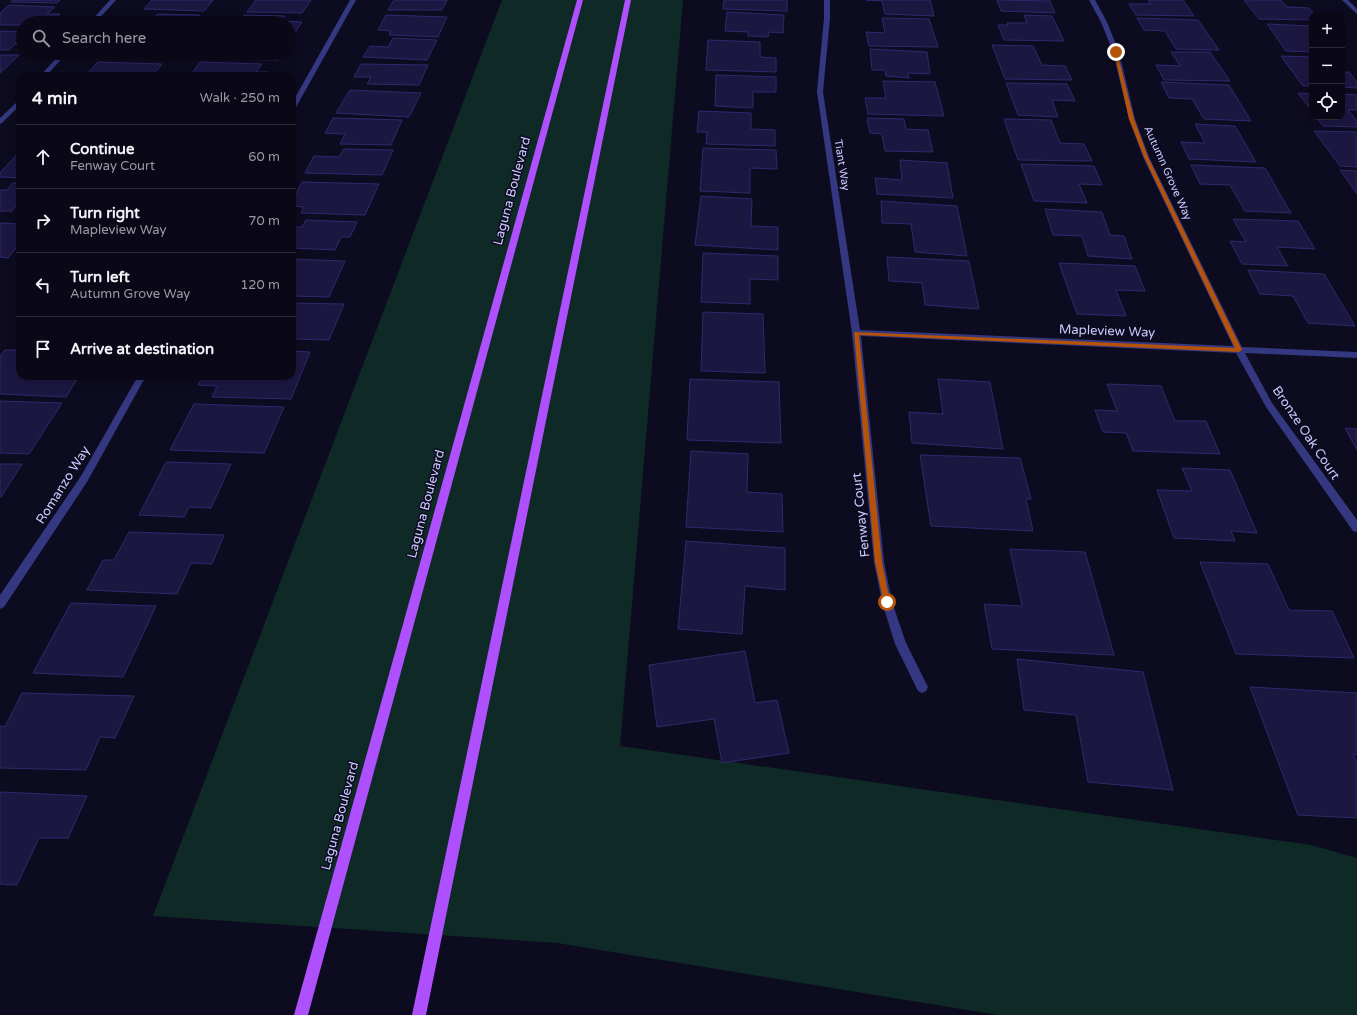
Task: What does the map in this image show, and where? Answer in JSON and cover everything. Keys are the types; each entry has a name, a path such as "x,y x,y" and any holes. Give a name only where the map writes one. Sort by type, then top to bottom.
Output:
{"main road":[{"name":"Laguna Boulevard","path":"301,1015 580,0"},
{"path":"419,1015 628,0"}],"street":[{"path":"98,16 113,0"},
{"path":"296,102 354,0"},
{"name":"Tiant Way","path":"827,0 827,18 820,92 856,333"},
{"name":"Autumn Grove Way","path":"1092,0 1104,22 1116,52 1132,119 1146,157 1239,350"},
{"path":"1345,0 1357,12"},
{"path":"47,72 58,60"},
{"path":"0,122 16,105"},
{"name":"Mapleview Way","path":"856,333 1357,355"},
{"name":"Fenway Court","path":"856,333 879,562 887,602 898,637 922,687"},
{"name":"Bronze Oak Court","path":"1239,350 1269,405 1357,528"},
{"name":"Romanzo Way","path":"0,604 84,479 140,380"}],"green space":[{"path":"502,0 683,0 620,746 1311,845 1357,858 1357,1015 998,1015 557,943 153,916"}],"building":[{"path":"13,0 60,0 57,3 11,2"},
{"path":"152,0 213,0 204,11 144,9"},
{"path":"256,0 311,0 302,13 247,12"},
{"path":"394,0 447,0 442,10 388,10"},
{"path":"724,0 787,0 787,11 723,9"},
{"path":"866,0 930,0 934,16 885,14 882,1"},
{"path":"997,0 1050,1 1055,13 1001,11"},
{"path":"1148,0 1183,0 1194,16 1136,15 1129,4 1151,4"},
{"path":"1244,0 1281,0 1287,7 1309,8 1312,12 1309,12 1309,20 1259,19"},
{"path":"9,5 55,7 47,14 60,14 58,16 16,16 16,25 0,25 0,13"},
{"path":"727,12 784,15 783,33 769,32 768,37 748,36 748,32 725,31"},
{"path":"158,14 200,15 199,16 156,16"},
{"path":"244,15 285,16 243,16"},
{"path":"386,15 447,17 438,37 389,35 391,31 378,30"},
{"path":"1024,15 1052,16 1064,41 1004,40 998,25 1008,25 1007,23 1027,23"},
{"path":"882,18 929,19 938,47 869,46 866,32 885,33"},
{"path":"1137,18 1198,20 1219,50 1176,49 1165,31 1144,30"},
{"path":"296,22 302,22 296,31"},
{"path":"1267,24 1309,26 1309,52 1286,51"},
{"path":"0,31 16,32 16,44 9,50 0,50"},
{"path":"393,38 437,40 427,60 363,57 370,46 388,47"},
{"path":"708,40 760,42 760,57 776,58 776,72 706,70"},
{"path":"992,45 1033,46 1042,65 1065,66 1072,80 1005,79"},
{"path":"870,49 927,52 930,74 908,73 909,78 886,76 885,70 872,70"},
{"path":"1171,52 1210,52 1230,81 1164,80 1156,65 1180,66"},
{"path":"0,55 16,55 16,58 0,73"},
{"path":"1281,56 1309,57 1309,86 1303,86"},
{"path":"98,62 162,64 155,72 89,72"},
{"path":"200,62 262,64 256,72 193,72"},
{"path":"361,64 428,65 419,85 367,84 371,77 354,77"},
{"path":"1345,72 1349,72 1357,82 1357,88 1345,87"},
{"path":"716,75 776,77 776,92 753,92 753,108 715,106"},
{"path":"883,81 935,82 944,116 868,114 865,98 886,98"},
{"path":"1161,82 1229,85 1251,121 1204,119 1192,99 1169,98"},
{"path":"1006,83 1067,84 1075,101 1052,100 1058,117 1018,115"},
{"path":"350,90 421,93 409,117 336,113"},
{"path":"1298,93 1309,94 1309,107"},
{"path":"1345,94 1357,95 1357,110 1348,110 1357,121 1357,127 1323,126 1318,120 1345,120"},
{"path":"699,111 751,113 751,129 775,130 775,146 706,144 707,132 697,132"},
{"path":"333,118 402,120 391,145 340,144 345,134 325,133"},
{"path":"867,118 904,119 906,129 928,130 933,152 885,151 882,134 870,133"},
{"path":"1004,119 1051,120 1060,143 1084,144 1092,161 1018,160"},
{"path":"1195,124 1235,126 1256,162 1189,159 1181,142 1205,143"},
{"path":"1314,131 1357,132 1357,167 1340,166"},
{"path":"703,148 776,150 777,169 750,168 750,193 700,191"},
{"path":"344,149 393,150 382,175 305,173 314,156 339,157"},
{"path":"16,155 16,178 0,177 0,173"},
{"path":"900,160 947,163 953,198 877,194 875,178 902,180"},
{"path":"1021,164 1094,166 1102,185 1079,184 1087,203 1034,201"},
{"path":"1191,165 1265,168 1291,213 1245,211 1230,185 1200,184"},
{"path":"1340,170 1357,171 1357,194"},
{"path":"302,182 379,184 365,215 301,213 304,207 296,206 296,193"},
{"path":"13,183 16,183 16,207 12,211 0,211 0,190 7,190"},
{"path":"701,196 752,199 751,226 778,227 778,250 695,245"},
{"path":"881,201 957,206 967,256 915,252 911,224 882,223"},
{"path":"1045,209 1102,212 1110,235 1124,236 1132,259 1088,256 1082,236 1053,235"},
{"path":"1233,219 1298,221 1315,249 1277,247 1288,266 1242,264 1230,241 1246,242"},
{"path":"306,220 357,222 350,237 341,237 335,250 296,248 296,227 302,227"},
{"path":"0,223 16,224 16,248 8,258 0,257"},
{"path":"703,253 778,256 778,280 750,279 750,304 701,302"},
{"path":"887,257 969,261 979,309 925,305 922,283 889,281"},
{"path":"296,259 345,261 329,297 296,296"},
{"path":"1059,263 1135,266 1145,291 1116,290 1126,316 1077,314"},
{"path":"1248,270 1324,274 1355,326 1308,323 1293,296 1260,294"},
{"path":"296,303 344,304 329,340 296,339"},
{"path":"703,312 763,314 765,373 701,371"},
{"path":"5,350 16,350 16,380 77,380 66,397 0,394 0,356"},
{"path":"296,351 310,352 291,399 212,397 217,386 198,385 201,380 296,380"},
{"path":"690,379 779,382 781,443 687,440"},
{"path":"938,379 990,382 1003,449 912,443 909,412 943,414"},
{"path":"1107,384 1161,386 1175,421 1206,421 1220,454 1133,451 1126,433 1103,432 1095,410 1117,411"},
{"path":"0,401 62,403 29,454 0,453"},
{"path":"194,404 284,407 264,453 170,450"},
{"path":"1345,428 1357,429 1357,450"},
{"path":"691,451 748,454 747,492 782,494 783,532 686,527"},
{"path":"920,455 1020,458 1031,499 1026,499 1033,531 931,526"},
{"path":"166,462 231,464 211,508 189,507 184,517 139,515"},
{"path":"0,464 22,464 1,497 0,497"},
{"path":"1182,468 1230,470 1257,533 1231,531 1235,541 1174,538 1157,490 1192,491"},
{"path":"129,532 224,535 212,564 191,563 177,594 87,590 103,560 114,560"},
{"path":"686,541 785,548 785,590 745,586 742,634 678,629"},
{"path":"1010,549 1085,552 1114,655 992,649 984,604 1022,606"},
{"path":"1200,562 1268,564 1289,610 1332,611 1354,658 1236,654"},
{"path":"71,603 156,606 123,677 33,673"},
{"path":"745,651 755,703 777,700 789,753 722,763 714,719 657,727 649,665"},
{"path":"1017,659 1143,672 1173,790 1088,782 1076,715 1024,710"},
{"path":"1250,687 1357,693 1357,755 1353,754 1357,763 1357,818 1298,815"},
{"path":"22,693 134,696 115,738 100,737 86,770 0,768 0,726 5,727"},
{"path":"0,792 87,796 68,838 39,838 17,885 0,884"}],"route":[{"path":"887,602 879,562 856,333 1239,350 1146,157 1132,119 1116,52"}]}
